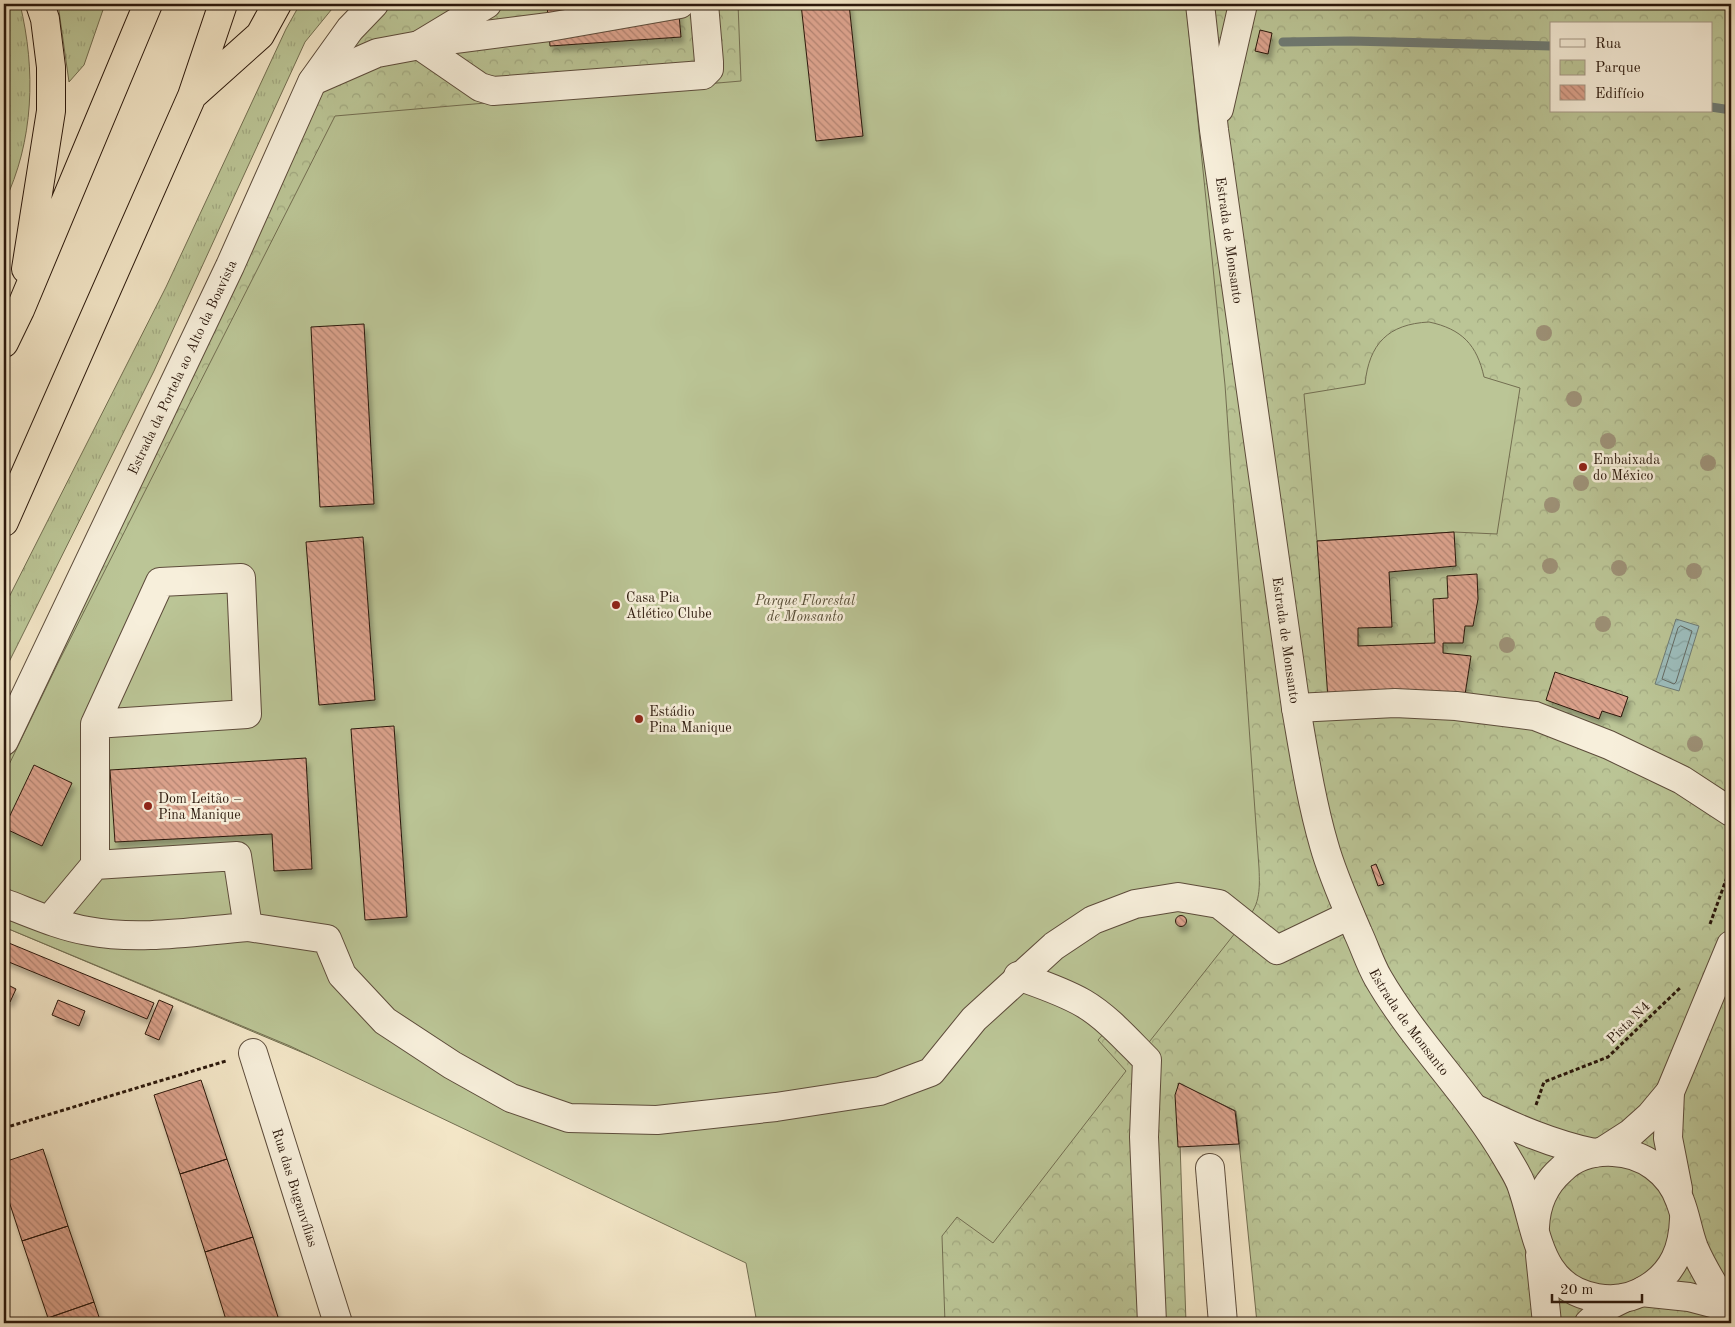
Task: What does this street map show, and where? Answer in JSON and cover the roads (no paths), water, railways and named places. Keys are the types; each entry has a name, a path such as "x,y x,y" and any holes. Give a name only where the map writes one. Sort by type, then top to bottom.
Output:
{"highway":[{"path":"20,310 51,111 51,67 45,19 40,4"},
{"path":"4,342 20,310 148,4"},
{"path":"4,522 192,96 224,4"},
{"path":"192,96 260,35 277,4"}],"street":[{"name":"Estrada da Portela ao Alto da Boavista","path":"4,741 230,266 312,82 350,29 374,4"},
{"path":"419,45 487,4"},
{"path":"312,82 377,53 419,45 549,27 680,4"},
{"path":"419,45 480,87 493,91 703,75 709,69 704,4"},
{"name":"Estrada de Monsanto","path":"1200,4 1214,130 1296,708 1310,785 1324,846 1350,915 1378,977 1425,1048 1476,1109 1522,1185 1537,1240 1547,1264 1558,1278 1572,1290 1606,1300 1633,1295 1689,1298 1729,1309"},
{"name":"Estrada de Monsanto","path":"1214,130 1242,4"},
{"path":"50,919 95,865 95,724 160,582 241,578 247,714 95,724"},
{"path":"1296,708 1395,703 1456,706 1535,716 1609,745 1682,780 1731,812"},
{"path":"95,865 237,856 248,927"},
{"path":"4,904 87,931 138,936 248,927 328,939 342,975 385,1021 452,1065 511,1098 569,1118 657,1120 776,1107 880,1091 931,1072 974,1019 1018,976 1054,946 1093,920 1135,904 1178,897 1220,904 1277,950 1350,915"},
{"path":"1589,1323 1608,1306 1657,1282 1671,1268 1679,1253 1684,1236 1682,1210 1668,1138 1670,1092 1731,945"},
{"path":"1018,976 1055,989 1084,1004 1114,1026 1147,1060 1144,1136 1152,1323"},
{"name":"Rua das Buganvílias","path":"254,1053 338,1323"},
{"path":"1546,1323 1537,1240 1539,1202 1553,1177 1579,1158 1599,1152 1637,1127 1670,1092"},
{"name":"Estrada de Monsanto","path":"1476,1109 1526,1133 1565,1146 1599,1152 1623,1152 1642,1158 1659,1168 1672,1183 1694,1248 1729,1309"},
{"path":"1210,1168 1223,1323"}],"water":[{"path":"1676,619 1699,626 1679,691 1655,684"}],"waterway":[{"path":"1283,42 1351,41 1550,46"},
{"path":"1712,107 1731,110"}],"place":[{"name":"Embaixada do México","path":"1583,467"},
{"name":"Casa Pia Atlético Clube","path":"616,605"},
{"name":"Estádio Pina Manique","path":"639,719"},
{"name":"Dom Leitão – Pina Manique","path":"148,806"}],"park label":[{"name":"Parque Florestal de Monsanto","path":"805,608"}]}
